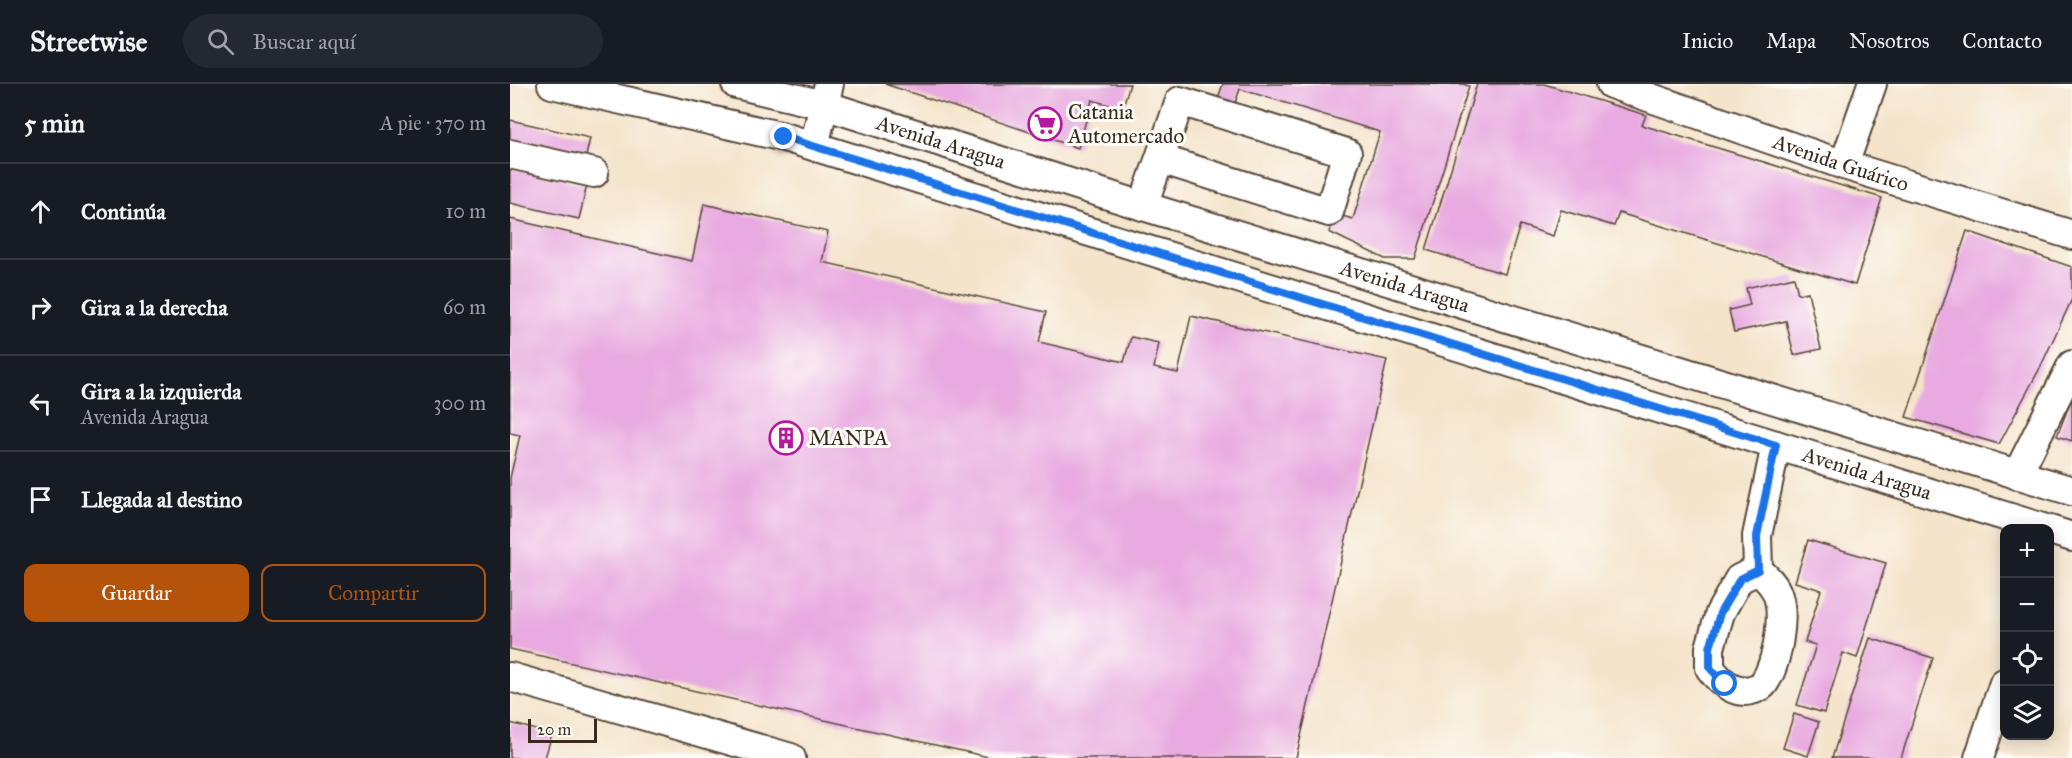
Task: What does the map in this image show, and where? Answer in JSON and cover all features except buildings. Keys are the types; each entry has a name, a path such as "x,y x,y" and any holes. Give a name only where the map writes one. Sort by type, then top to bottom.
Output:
{"street":[{"name":"Avenida Aragua","path":"552,84 784,137 814,146 1776,445 2017,524"},
{"name":"Avenida Aragua","path":"736,84 827,95 1143,206 2072,491"},
{"name":"Avenida Guárico","path":"1611,84 1844,165 2072,235"},
{"path":"1844,165 1872,84"},
{"path":"784,137 793,90"},
{"path":"814,146 827,95"},
{"path":"1143,206 1180,101 1347,153 1329,212 1160,159"},
{"path":"510,153 594,173"},
{"path":"2017,475 2072,365"},
{"path":"1758,570 1757,536 1776,445"},
{"path":"510,677 790,758"},
{"path":"1979,758 2003,686"}],"place":[{"name":"Catania Automercado","path":"1045,124"},
{"name":"MANPA","path":"786,438"}],"route":[{"path":"784,137 1776,445 1757,536 1758,570 1740,579 1730,593 1720,613 1710,648 1710,668 1725,684"}]}
